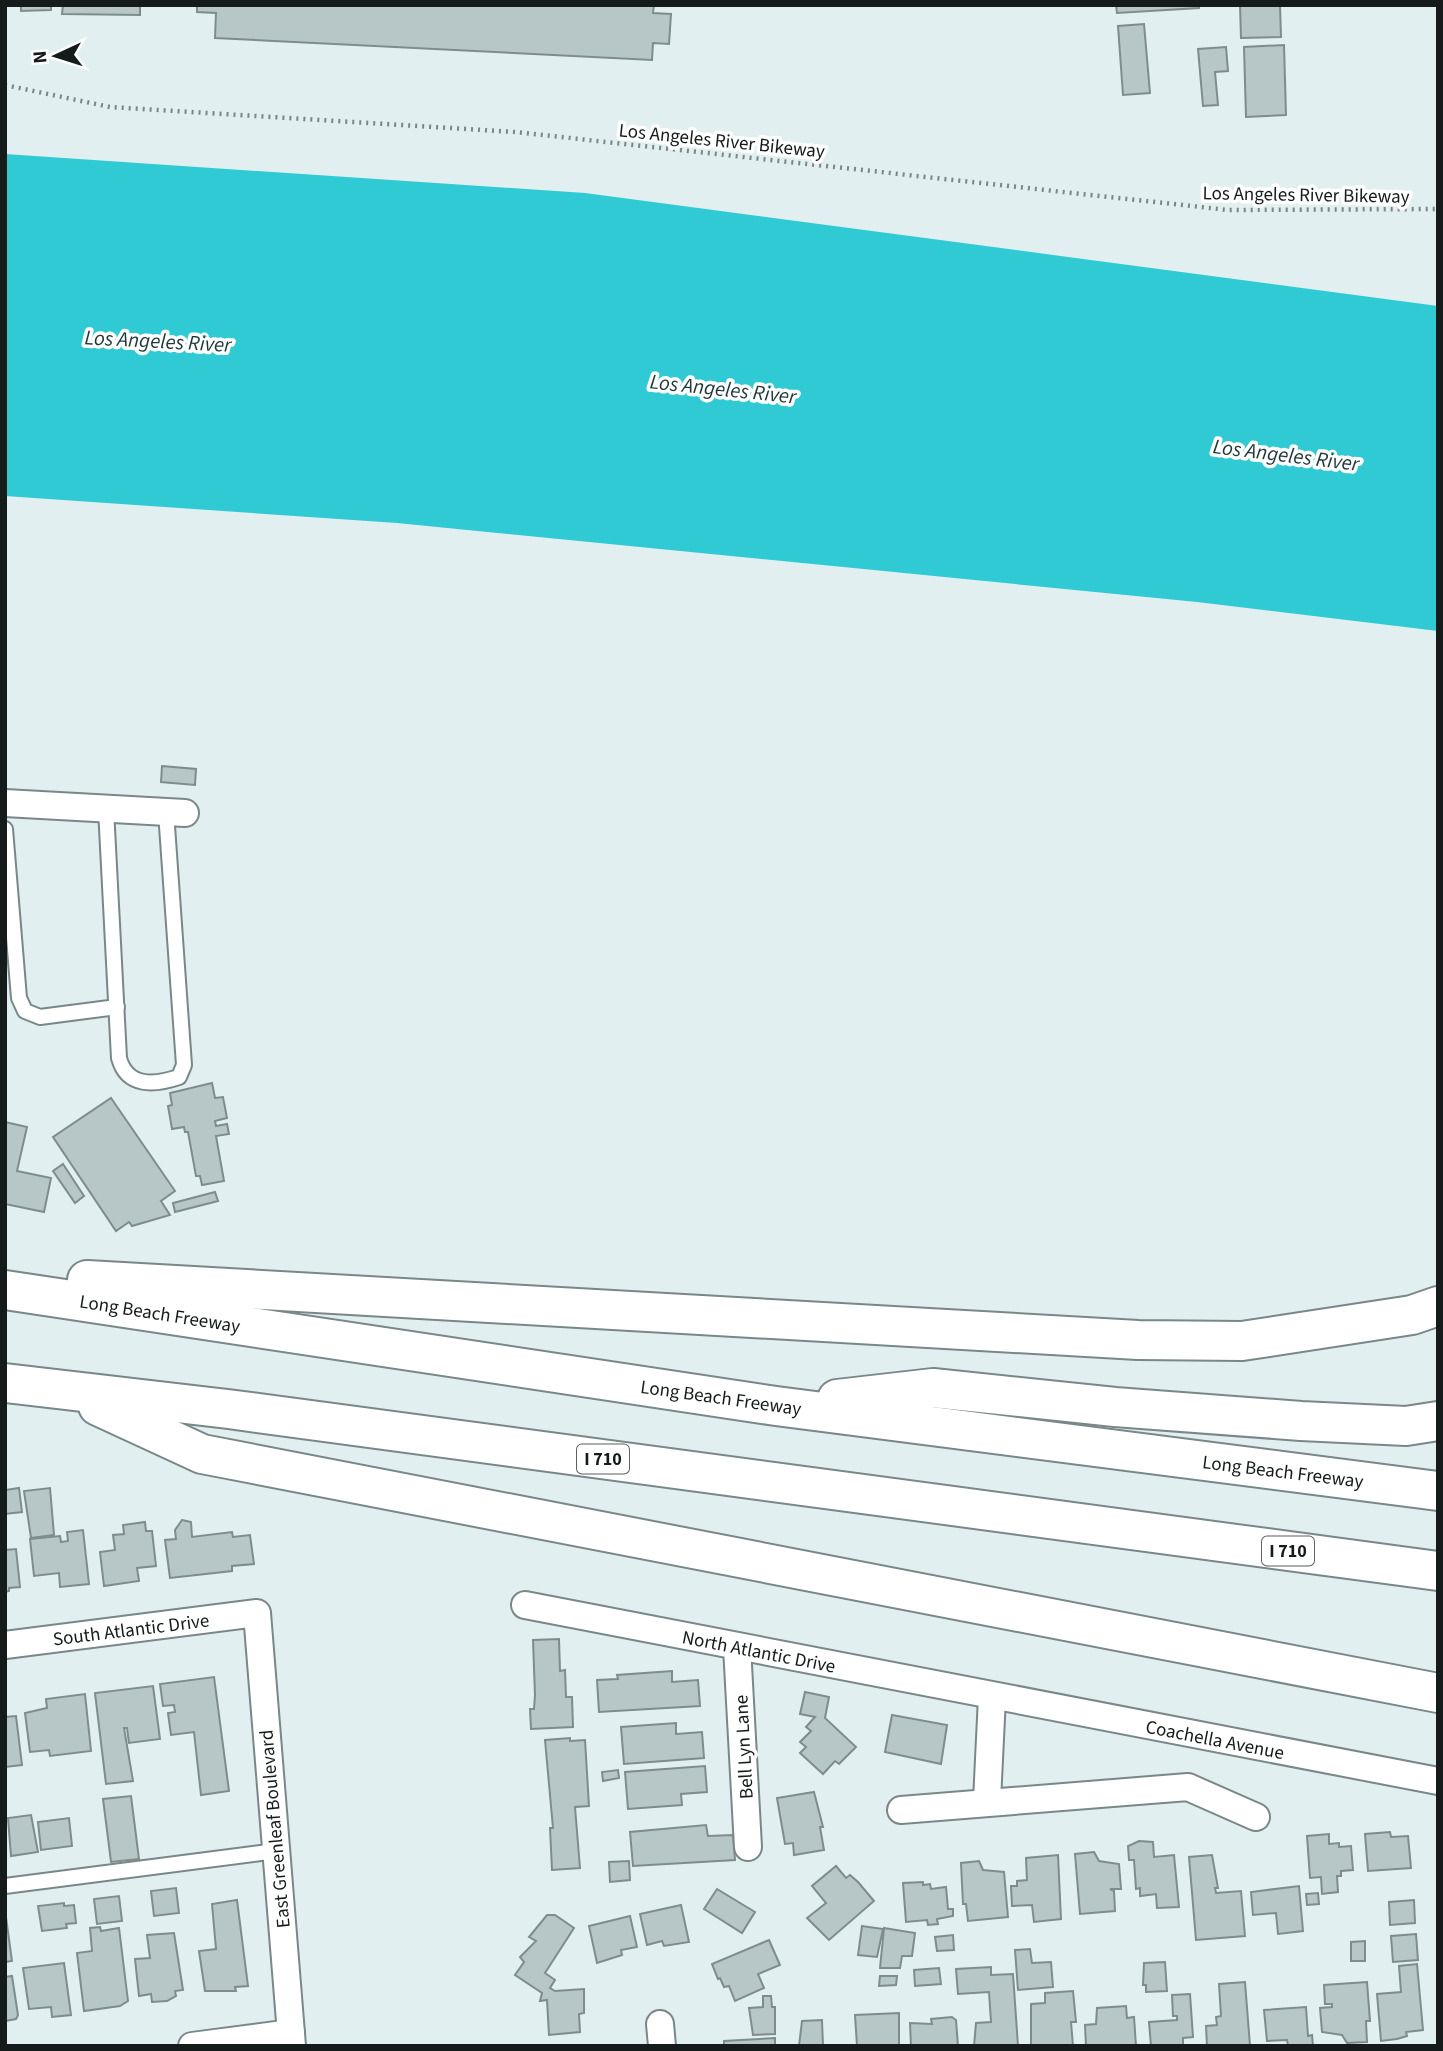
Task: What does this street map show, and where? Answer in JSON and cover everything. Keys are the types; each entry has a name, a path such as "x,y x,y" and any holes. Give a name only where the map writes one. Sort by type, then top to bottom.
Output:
{"highway":[{"path":"5,1275 1138,1340 1242,1341 1412,1315 1438,1306"},
{"name":"Long Beach Freeway","path":"5,1290 776,1406 1438,1491"},
{"name":"I 710","path":"5,1383 242,1411 1438,1571"},
{"path":"776,1406 933,1388 1115,1407 1301,1421 1406,1426 1438,1421"},
{"path":"68,1392 202,1454 1438,1693"}],"street":[{"path":"5,803 176,813"},
{"name":"North Atlantic Drive","path":"525,1605 992,1697"},
{"name":"South Atlantic Drive","path":"5,1645 257,1613"},
{"name":"East Greenleaf Boulevard","path":"257,1613 291,2039"},
{"name":"Bell Lyn Lane","path":"737,1647 748,1847"},
{"path":"986,1801 992,1697"},
{"name":"Coachella Avenue","path":"992,1697 1438,1781"},
{"path":"901,1810 986,1801 1188,1787 1256,1817"},
{"path":"192,2046 291,2039"}],"lane":[{"path":"106,809 122,1069 132,1079 144,1083 162,1083 179,1077 184,1065 176,813"},
{"path":"5,829 19,998 25,1011 40,1017 117,1007"},
{"path":"5,1885 276,1851"}],"path":[{"name":"Los Angeles River Bikeway","path":"5,85 110,107 515,132 1228,210 1438,209"}],"water":[{"name":"Los Angeles River","path":"5,154 585,193 1438,306 1438,631 1197,602 397,523 5,496"}],"building":[{"path":"21,5 51,5 51,10 21,11"},
{"path":"63,5 140,5 140,15 62,14"},
{"path":"197,5 654,5 653,13 671,14 669,44 653,43 652,60 215,38 216,13 197,12"},
{"path":"1116,5 1199,5 1199,8 1117,13"},
{"path":"1240,5 1280,5 1281,37 1241,38"},
{"path":"1144,24 1150,93 1123,95 1118,26"},
{"path":"1284,45 1286,115 1246,117 1244,47"},
{"path":"1226,47 1228,71 1215,72 1218,105 1203,106 1198,49"},
{"path":"162,766 196,769 195,785 161,782"},
{"path":"212,1083 215,1098 223,1097 227,1118 215,1121 216,1126 227,1124 229,1134 216,1136 224,1181 202,1185 200,1176 196,1176 188,1132 185,1132 184,1127 172,1129 168,1106 172,1105 170,1093"},
{"path":"111,1098 175,1191 161,1201 170,1215 132,1226 129,1222 116,1231 53,1137"},
{"path":"5,1122 27,1127 17,1171 51,1178 44,1212 5,1204"},
{"path":"63,1164 84,1196 75,1203 53,1171"},
{"path":"215,1192 218,1201 175,1212 173,1203"},
{"path":"19,1488 22,1512 5,1514 5,1490"},
{"path":"50,1488 54,1535 31,1538 24,1491"},
{"path":"182,1520 191,1522 192,1537 232,1532 233,1537 250,1535 254,1564 232,1566 232,1571 170,1578 165,1540 176,1539 175,1530"},
{"path":"145,1522 146,1531 152,1531 156,1566 137,1568 139,1581 104,1586 100,1552 115,1550 113,1535 124,1534 123,1525"},
{"path":"83,1530 89,1584 60,1587 59,1573 34,1576 30,1539 60,1536 61,1542 68,1541 67,1532"},
{"path":"16,1549 20,1587 9,1588 9,1591 5,1592 5,1550"},
{"path":"559,1639 560,1671 565,1670 566,1697 572,1697 573,1727 531,1729 530,1709 534,1709 535,1695 533,1640"},
{"path":"672,1671 672,1682 698,1680 700,1706 599,1712 597,1680 618,1679 617,1675"},
{"path":"214,1677 229,1791 201,1795 194,1732 171,1735 168,1713 175,1712 174,1705 163,1706 160,1684"},
{"path":"153,1686 160,1739 129,1743 127,1728 124,1728 133,1781 106,1784 95,1693"},
{"path":"805,1692 829,1697 825,1718 856,1747 839,1764 835,1761 823,1774 800,1753 806,1747 800,1742 811,1731 806,1727 815,1717 800,1714"},
{"path":"85,1694 91,1751 50,1756 49,1750 30,1752 25,1713 47,1708 46,1699"},
{"path":"892,1715 947,1725 941,1764 885,1752"},
{"path":"16,1716 22,1765 5,1767 5,1717"},
{"path":"676,1723 676,1734 702,1732 704,1758 624,1764 621,1727"},
{"path":"570,1738 570,1741 585,1740 589,1806 575,1807 580,1868 552,1870 550,1828 553,1828 545,1740"},
{"path":"705,1766 707,1792 681,1794 682,1805 628,1809 625,1772"},
{"path":"618,1770 619,1778 603,1781 602,1772"},
{"path":"814,1792 823,1827 820,1827 824,1850 794,1855 793,1843 785,1844 777,1798"},
{"path":"131,1796 139,1859 111,1862 103,1799"},
{"path":"31,1815 38,1852 11,1856 8,1818"},
{"path":"69,1818 72,1846 41,1850 38,1822"},
{"path":"706,1825 708,1836 733,1835 735,1860 633,1866 630,1832"},
{"path":"1390,1832 1391,1837 1408,1836 1411,1868 1368,1871 1365,1834"},
{"path":"1329,1834 1329,1844 1351,1846 1353,1870 1341,1871 1341,1876 1337,1876 1338,1892 1322,1894 1321,1877 1310,1878 1307,1836"},
{"path":"1139,1841 1153,1842 1154,1857 1174,1855 1179,1907 1157,1908 1156,1894 1140,1896 1140,1888 1136,1889 1134,1860 1129,1860 1128,1846"},
{"path":"1094,1852 1099,1861 1119,1864 1121,1889 1110,1889 1114,1891 1115,1911 1080,1914 1075,1854"},
{"path":"1058,1855 1061,1919 1034,1922 1032,1905 1012,1906 1011,1886 1017,1886 1017,1881 1027,1880 1026,1858"},
{"path":"1212,1855 1218,1888 1215,1888 1216,1893 1241,1891 1245,1936 1196,1940 1189,1857"},
{"path":"629,1861 630,1880 610,1882 609,1862"},
{"path":"979,1861 983,1870 1004,1872 1008,1917 968,1921 966,1904 963,1904 961,1863"},
{"path":"836,1866 846,1878 850,1875 858,1882 874,1901 829,1940 807,1918 826,1903 812,1886"},
{"path":"923,1882 923,1885 930,1884 931,1889 946,1887 948,1909 953,1909 953,1916 937,1919 938,1924 928,1925 927,1920 906,1922 903,1883"},
{"path":"1299,1886 1303,1931 1278,1934 1276,1913 1253,1915 1251,1892"},
{"path":"176,1888 179,1913 154,1916 151,1891"},
{"path":"717,1889 755,1912 742,1933 704,1909"},
{"path":"1318,1893 1319,1904 1307,1905 1306,1894"},
{"path":"119,1896 122,1921 97,1924 94,1899"},
{"path":"237,1900 248,1986 235,1987 236,1991 205,1991 199,1951 216,1949 212,1904"},
{"path":"1414,1900 1415,1923 1390,1925 1389,1902"},
{"path":"64,1903 64,1906 74,1905 76,1923 66,1924 67,1928 42,1931 38,1906"},
{"path":"681,1905 689,1942 664,1946 662,1941 647,1945 640,1914"},
{"path":"5,1910 12,1961 5,1962"},
{"path":"547,1915 555,1915 574,1928 545,1973 555,1980 550,1988 555,1991 584,1989 584,2013 579,2014 580,2032 549,2035 547,2000 540,2001 542,1993 515,1975 524,1962 520,1957 536,1941 529,1937"},
{"path":"630,1916 637,1947 621,1950 622,1955 597,1963 589,1926"},
{"path":"862,1926 883,1929 877,1957 858,1955"},
{"path":"100,1927 101,1931 119,1928 128,2001 120,2006 84,2011 77,1953 92,1951 90,1928"},
{"path":"884,1928 915,1933 912,1956 902,1956 900,1968 880,1968"},
{"path":"174,1933 183,1990 175,1991 176,1996 167,2001 152,2002 151,1994 139,1996 135,1959 150,1958 147,1935"},
{"path":"1416,1934 1418,1960 1393,1962 1391,1936"},
{"path":"953,1935 954,1950 937,1951 935,1937"},
{"path":"769,1940 780,1965 758,1974 764,1988 735,2001 729,1986 724,1987 720,1978 718,1979 712,1964"},
{"path":"1365,1941 1365,1961 1351,1961 1351,1942"},
{"path":"1030,1949 1032,1963 1051,1962 1053,1987 1018,1990 1015,1950"},
{"path":"1165,1962 1167,1991 1146,1992 1146,1985 1143,1985 1144,1963"},
{"path":"64,1963 71,2015 52,2017 51,2007 29,2009 23,1968"},
{"path":"1417,1964 1423,2030 1406,2032 1407,2036 1381,2041 1377,1994 1401,1992 1399,1966"},
{"path":"991,1967 991,1975 1013,1974 1018,2046 974,2046 976,2023 991,2022 989,1992 958,1994 956,1969"},
{"path":"939,1968 941,1984 915,1986 914,1970"},
{"path":"12,1976 18,2015 16,2019 5,2021 5,1977"},
{"path":"880,1976 897,1976 896,1985 879,1986"},
{"path":"1245,1982 1250,2046 1207,2046 1206,2026 1217,2025 1216,2017 1221,2016 1219,1984"},
{"path":"1367,1982 1370,2021 1366,2021 1367,2042 1347,2043 1342,2035 1322,2032 1320,2008 1332,2007 1332,2004 1325,2004 1324,1985"},
{"path":"1073,1991 1076,2022 1071,2022 1073,2046 1031,2046 1031,2004 1045,2003 1045,1993"},
{"path":"1190,1994 1193,2037 1183,2038 1183,2046 1151,2046 1149,2022 1177,2020 1177,2016 1173,2016 1172,1995"},
{"path":"763,1996 771,1996 772,2007 775,2007 775,2034 753,2035 749,2008 763,2007"},
{"path":"1126,2006 1127,2018 1134,2017 1136,2046 1086,2046 1085,2025 1096,2024 1097,2008"},
{"path":"1306,2007 1308,2036 1312,2035 1313,2046 1288,2046 1287,2040 1267,2041 1264,2010"},
{"path":"899,2013 899,2046 857,2046 855,2015"},
{"path":"952,2017 956,2020 958,2046 911,2046 910,2023 932,2024 931,2019"},
{"path":"822,2020 823,2046 799,2046 802,2021"},
{"path":"775,2038 775,2046 724,2046 724,2041"}]}
